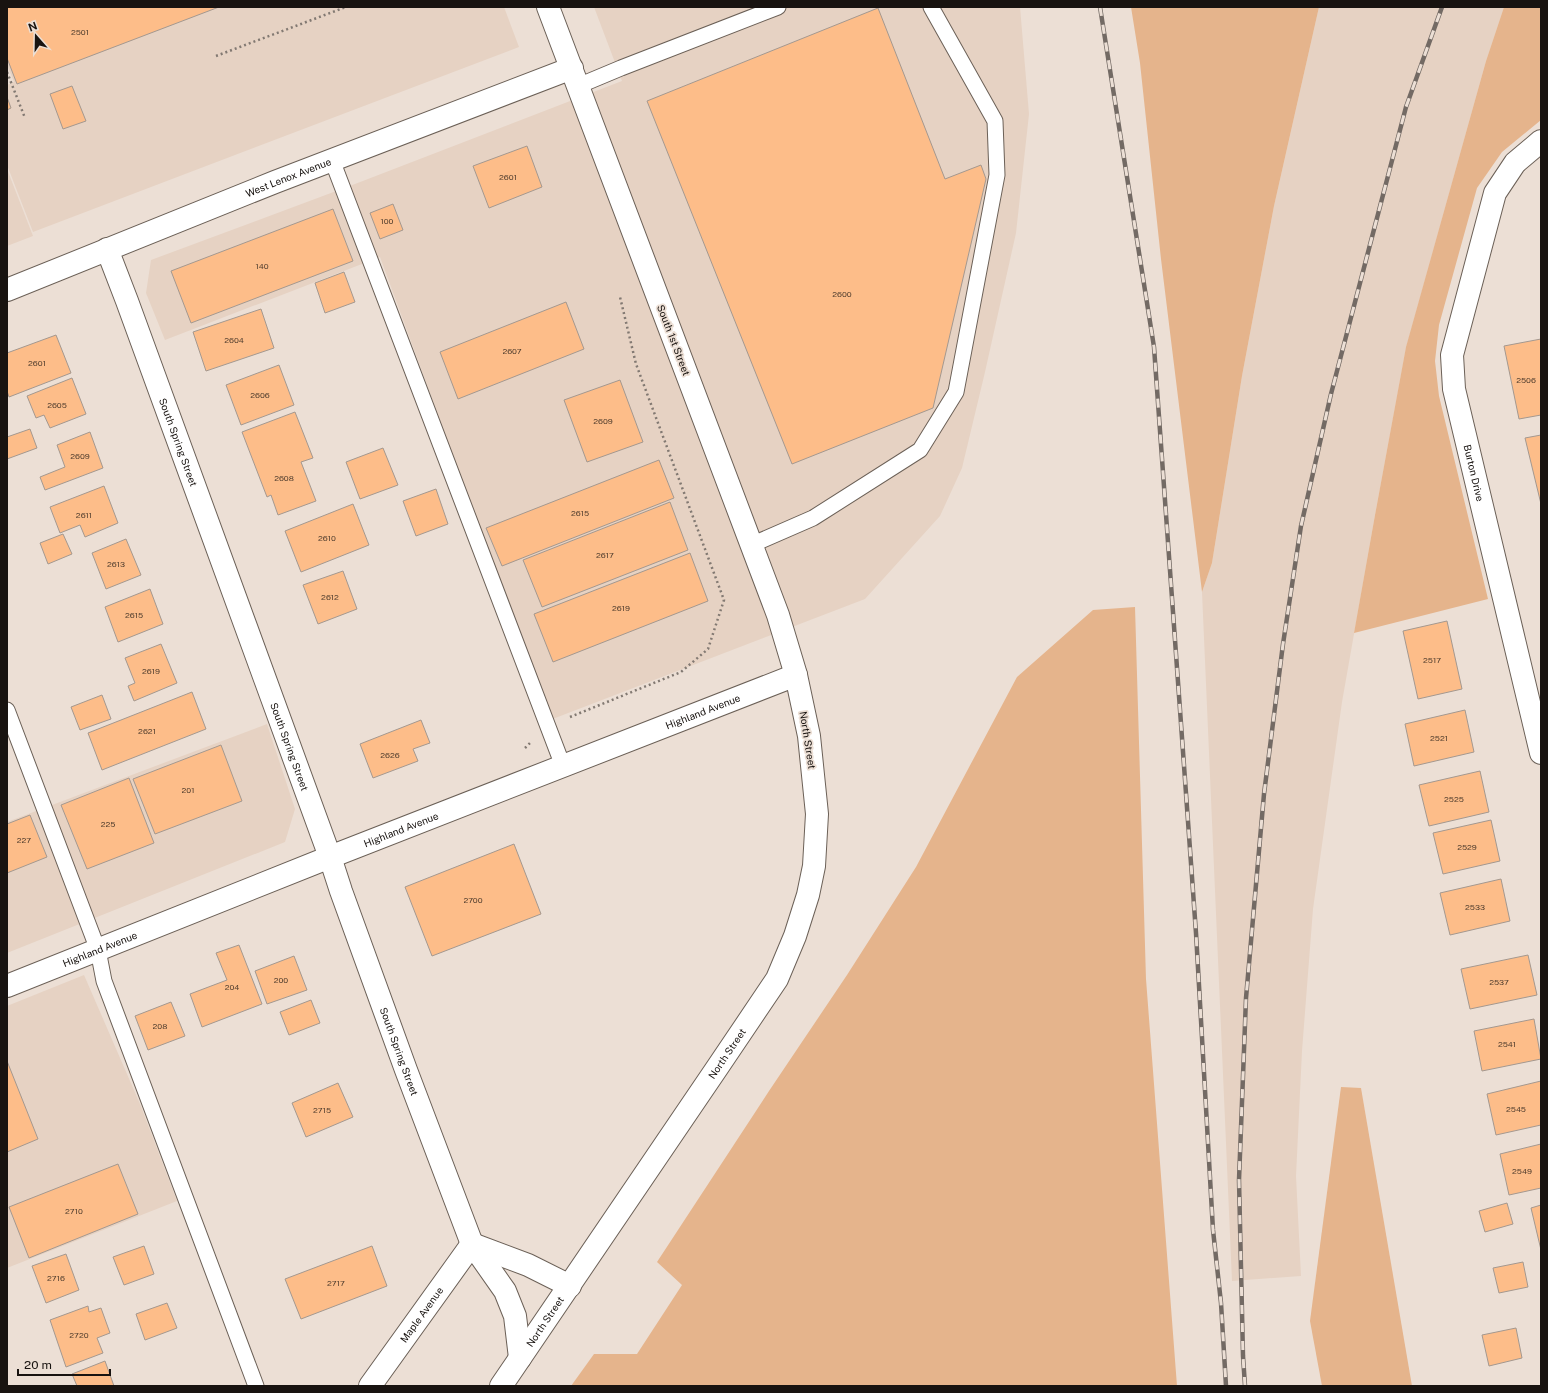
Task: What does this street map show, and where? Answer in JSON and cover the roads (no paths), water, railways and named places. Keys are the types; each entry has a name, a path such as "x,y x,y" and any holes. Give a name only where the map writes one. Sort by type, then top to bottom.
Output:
{"street":[{"name":"South 1st Street","path":"548,7 778,615 796,676"},
{"name":"West Lenox Avenue","path":"7,290 106,249 332,160 575,77"},
{"name":"Burton Drive","path":"1541,141 1515,163 1495,193 1452,355 1454,389 1541,753"},
{"name":"South Spring Street","path":"106,249 127,301 330,857 341,892 406,1070 472,1244 505,1291 515,1316 520,1358"},
{"name":"Highland Avenue","path":"7,986 330,857 796,676"},
{"name":"North Street","path":"501,1386 777,979 795,936 808,895 814,866 817,814 809,736 796,676"},
{"path":"472,1244 528,1265 570,1286"},
{"name":"Maple Avenue","path":"370,1386 472,1244"}],"lane":[{"path":"575,77 621,68 778,7"},
{"path":"752,545 813,518 920,450 956,392 997,175 995,121 931,7"},
{"path":"332,160 563,766"},
{"path":"7,710 98,950 104,981 256,1386"}],"railway":[{"path":"1100,7 1154,347 1196,933 1213,1230 1221,1303 1226,1386"},
{"path":"1245,1386 1239,1180 1246,998 1264,794 1283,644 1301,526 1331,394 1406,107 1442,7"}]}
